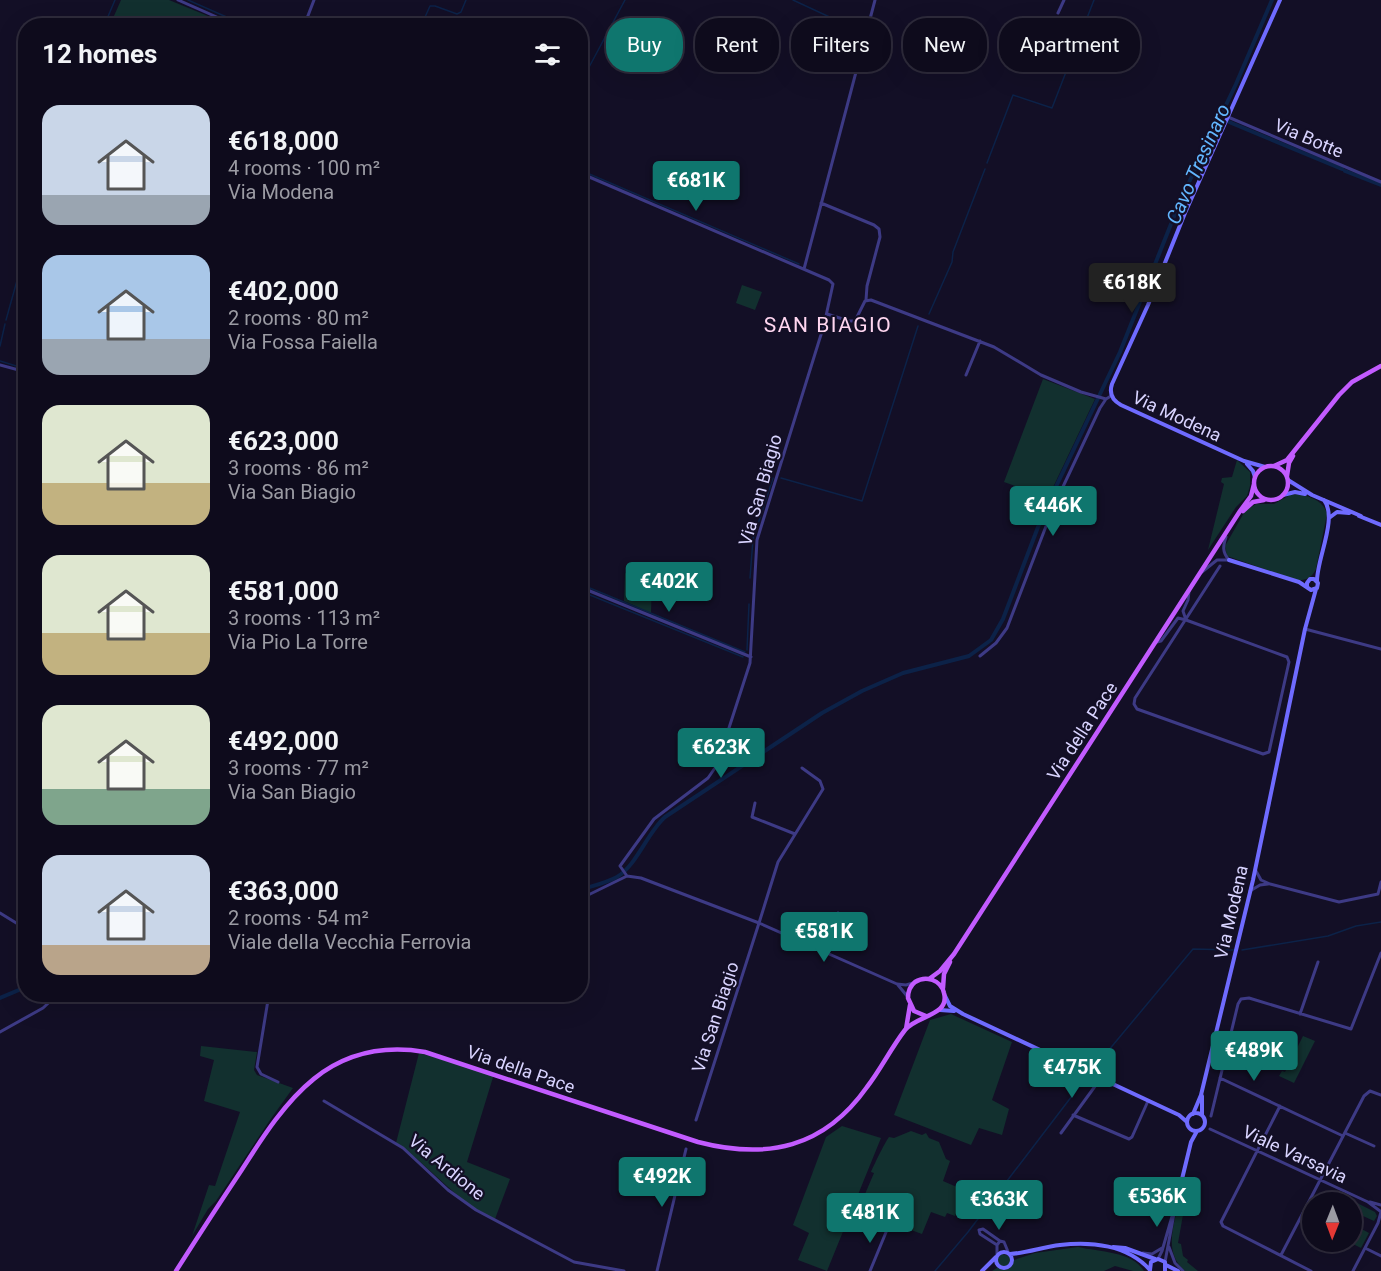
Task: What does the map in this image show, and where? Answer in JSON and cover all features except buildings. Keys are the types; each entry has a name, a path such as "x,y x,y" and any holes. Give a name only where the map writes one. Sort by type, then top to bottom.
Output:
{"main road":[{"path":"1283,495 1287,488 1289,463 1334,400 1345,388 1381,366"},
{"path":"1255,477 1257,472 1265,467 1284,462 1301,444"},
{"path":"1274,466 1283,471 1287,478"},
{"name":"Via della Pace","path":"943,989 944,974 954,954 1251,496 1255,477"},
{"path":"1254,484 1258,494 1267,500"},
{"name":"Via della Pace","path":"1233,522 1253,502 1276,500 1283,495"},
{"name":"Via della Pace","path":"929,979 940,971 954,954"},
{"path":"929,979 937,982 945,996 940,1010 926,1016 916,1013 908,998 915,982 929,979"},
{"name":"Via della Pace","path":"906,1029 910,1005"},
{"name":"Via della Pace","path":"176,1271 259,1142 284,1108 304,1086 321,1072 354,1056 393,1049 425,1052 698,1142 732,1150 758,1151 797,1143 820,1132 840,1117 867,1088 906,1029 926,1016"}],"street":[{"path":"178,0 219,18"},
{"path":"307,18 314,0"},
{"path":"588,176 804,269 874,0"},
{"path":"1058,13 1064,0"},
{"name":"Via Modena","path":"1244,461 1121,405 1111,396 1112,384 1280,0"},
{"name":"Via Botte","path":"1228,117 1381,182"},
{"path":"821,203 874,225 879,229 880,237 867,286 866,300 855,321 827,314"},
{"name":"Via San Biagio","path":"627,876 621,864 654,819 702,783 714,771 748,672 751,657 757,540 827,314 833,284 804,269"},
{"path":"866,300 1002,350 1041,375 1104,399"},
{"path":"966,375 980,341"},
{"path":"0,365 18,370"},
{"path":"980,656 996,643 1007,628 1053,508 1104,399 1111,396"},
{"path":"1244,461 1265,467"},
{"path":"1244,461 1251,468 1255,477"},
{"path":"1287,478 1296,487 1381,525"},
{"path":"1283,495 1294,492 1312,495"},
{"name":"Via Modena","path":"1202,1116 1202,1095 1253,880 1311,601 1318,586 1318,568 1329,519 1329,509 1324,501"},
{"path":"1329,519 1334,513 1341,512 1361,516"},
{"path":"1228,529 1223,545 1224,554 1229,560"},
{"path":"1197,578 1215,561 1229,560 1316,589"},
{"path":"1155,642 1161,641 1178,618 1186,620 1286,655 1289,663 1269,752 1265,754 1137,709 1134,704 1135,698 1186,620 1220,567"},
{"name":"Via Modena","path":"1311,601 1308,587 1318,568"},
{"path":"1299,582 1318,581"},
{"path":"588,590 751,657"},
{"path":"1186,620 1183,611 1189,590"},
{"path":"1305,629 1381,649"},
{"path":"1280,706 1289,708"},
{"name":"Via San Biagio","path":"696,1120 778,862 823,789 820,781 802,768"},
{"path":"755,803 751,814 753,818 795,834"},
{"path":"1255,870 1261,880"},
{"path":"588,895 633,875 759,923 897,984 908,998"},
{"path":"1253,880 1261,880 1339,902 1378,894 1381,882"},
{"path":"1253,880 1260,885"},
{"path":"1250,891 1260,885 1269,884"},
{"path":"0,913 18,924"},
{"path":"826,953 838,913"},
{"path":"1211,1116 1238,1004 1242,998 1249,998 1352,1029 1381,953"},
{"path":"1300,1014 1318,962"},
{"path":"897,984 906,985 915,982"},
{"path":"945,996 950,1006 963,1014 1179,1115 1187,1122 1191,1142 1166,1244 1165,1271"},
{"path":"0,1032 49,1002"},
{"path":"268,1002 257,1067 261,1074 278,1082"},
{"path":"940,1010 963,1014"},
{"path":"1213,1049 1226,1052"},
{"path":"1061,1132 1101,1078"},
{"path":"1220,1078 1344,1135 1374,1146"},
{"path":"1281,1255 1368,1092 1381,1095"},
{"name":"Via Modena","path":"1192,1114 1202,1095"},
{"name":"Via Ardione","path":"324,1101 404,1148 448,1190 476,1210 574,1262 624,1271"},
{"path":"1073,1115 1129,1139 1148,1101"},
{"path":"1280,1106 1221,1222 1223,1226 1311,1271"},
{"path":"1187,1122 1192,1114"},
{"path":"1179,1115 1202,1116 1204,1123 1191,1142"},
{"name":"Viale Varsavia","path":"1204,1123 1210,1130"},
{"path":"1190,1129 1199,1130"},
{"name":"Viale Varsavia","path":"1199,1130 1210,1130 1381,1209"},
{"path":"657,1271 686,1149"},
{"path":"1353,1271 1380,1222 1381,1209"},
{"path":"870,1271 889,1225"},
{"path":"998,1243 983,1229 979,1230 980,1234 998,1243 1004,1242 1012,1258 1012,1264"},
{"path":"998,1243 996,1264 1000,1268"},
{"path":"983,1270 1003,1252 1009,1254 1026,1252 1067,1244 1108,1246 1152,1254 1158,1252 1166,1244"},
{"path":"1150,1270 1151,1262 1157,1259 1166,1244"},
{"path":"1166,1244 1181,1271"},
{"path":"1108,1246 1135,1256 1150,1270"},
{"path":"1365,1248 1381,1256"},
{"path":"1131,1250 1181,1271"},
{"path":"983,1270 1007,1268 1026,1252"}],"green space":[{"path":"121,0 169,0 213,18 113,18"},
{"path":"742,285 762,292 755,310 736,303"},
{"path":"1043,379 1095,399 1037,521 1019,516 1026,490 1004,482"},
{"path":"1237,460 1250,472 1247,496 1236,507 1208,550 1224,484 1221,482 1222,478 1232,477"},
{"path":"1298,494 1320,502 1327,514 1316,569 1310,577 1296,580 1227,556 1225,546 1245,511 1256,504 1274,504 1290,495"},
{"path":"625,573 652,580 651,613 624,601"},
{"path":"951,1014 1012,1042 992,1100 1009,1109 1002,1135 979,1128 971,1145 894,1115 930,1020"},
{"path":"1303,1036 1315,1041 1294,1083 1279,1076 1282,1071 1285,1072"},
{"path":"201,1046 257,1052 254,1070 257,1075 293,1088 216,1201 208,1209 192,1236 209,1185 215,1186 240,1112 204,1101 214,1060 200,1056"},
{"path":"419,1053 494,1074 467,1162 510,1179 495,1219 468,1205 396,1143"},
{"path":"842,1126 881,1138 827,1271 798,1260 809,1233 793,1225 826,1137"},
{"path":"911,1131 922,1135 926,1133 929,1138 939,1142 946,1159 950,1161 943,1181 966,1191 955,1216 947,1213 945,1217 931,1212 922,1234 911,1230 912,1224 904,1221 903,1224 896,1222 898,1217 888,1213 886,1218 872,1208 870,1213 859,1208 874,1173 871,1172 889,1137 894,1138"},
{"path":"1184,1194 1190,1198 1186,1198 1178,1243 1181,1244 1183,1256 1188,1260 1187,1262 1198,1271 1185,1271 1178,1263 1172,1246 1173,1227 1180,1197"},
{"path":"1362,1206 1375,1212 1377,1216 1374,1221 1363,1216 1362,1218"},
{"path":"1362,1229 1369,1233 1362,1246"},
{"path":"1078,1247 1123,1256 1139,1264 1144,1271 1133,1271 1115,1266 1104,1271 992,1271 1000,1266 997,1259 1002,1254 1009,1256 1011,1261 1035,1253"}],"waterway":[{"path":"107,18 115,0"},
{"path":"188,0 229,18"},
{"path":"425,18 430,6 457,14 461,12 466,0"},
{"path":"588,69 625,0"},
{"path":"793,0 832,18"},
{"path":"987,163 1013,95 1052,108 1094,0"},
{"name":"Cavo Tresinaro","path":"588,888 604,883 624,872 665,817 822,713 862,691 903,673 969,656 991,640 1003,619 1043,514 1120,352 1181,199 1236,84 1272,0"},
{"path":"1229,122 1342,169"},
{"path":"929,314 952,262 953,252 985,169"},
{"path":"1345,171 1381,185"},
{"path":"588,173 799,264"},
{"path":"6,320 18,277"},
{"path":"0,346 5,324"},
{"path":"781,478 862,501 918,326"},
{"path":"0,361 18,367"},
{"path":"750,578 753,539 773,478"},
{"path":"588,587 745,652"},
{"path":"588,594 743,657"},
{"path":"747,650 749,604"},
{"path":"1242,950 1328,936 1356,926 1381,922"},
{"path":"1093,1069 1193,949 1234,950"},
{"name":"Cavo Tresinaro","path":"0,998 18,990"},
{"path":"935,1271 968,1232 1088,1075"}],"district":[{"name":"SAN BIAGIO","path":"828,325"}]}
